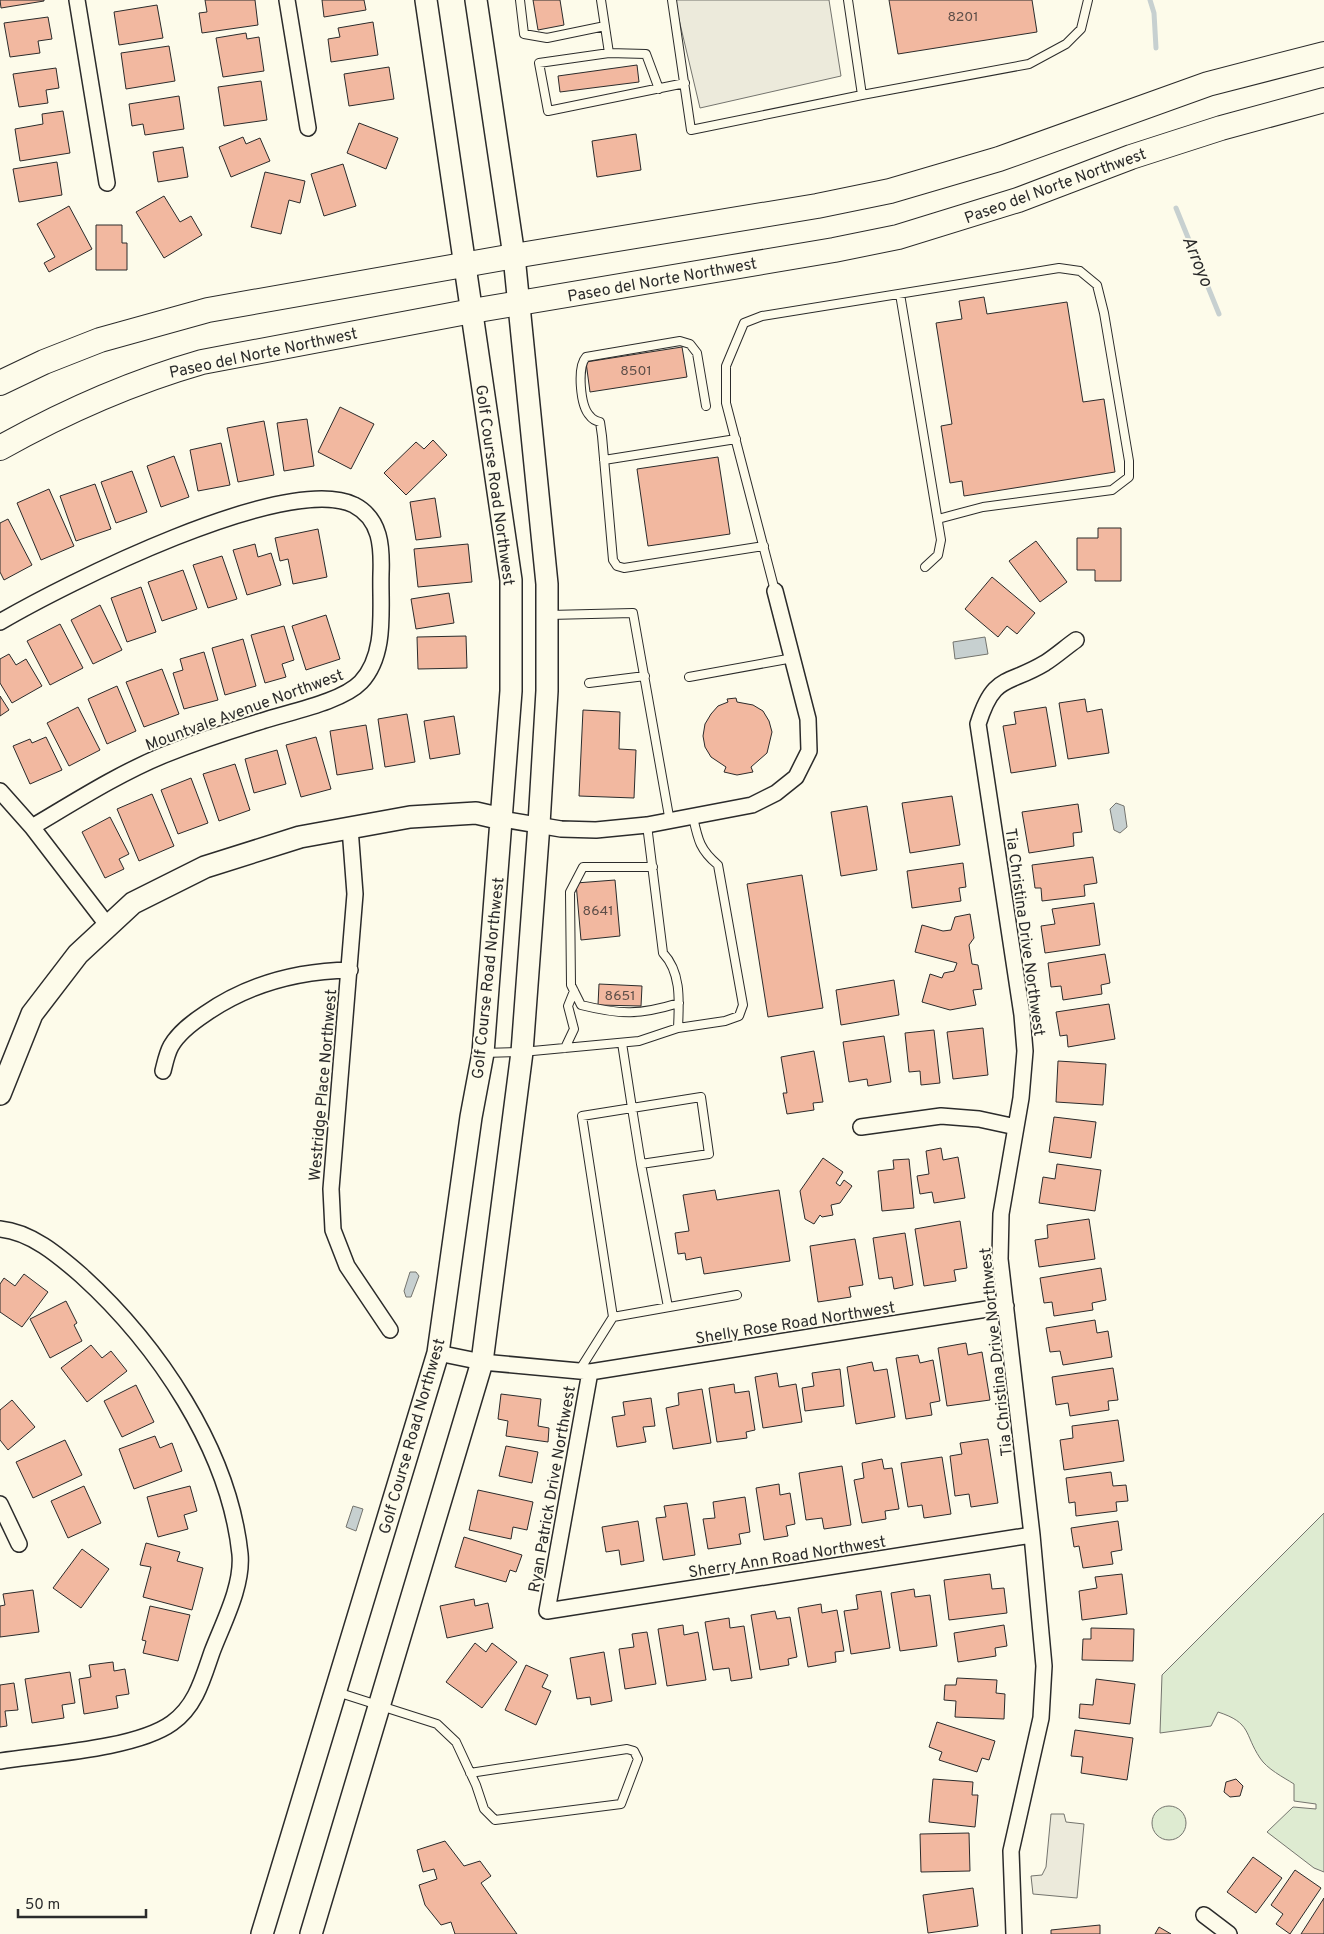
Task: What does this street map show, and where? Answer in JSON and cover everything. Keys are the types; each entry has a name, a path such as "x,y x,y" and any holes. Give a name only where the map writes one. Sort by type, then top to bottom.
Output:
{"main road":[{"name":"Golf Course Road Northwest","path":"262,1934 438,1353 471,1116 483,1053 511,691 511,580 426,0"},
{"path":"311,1934 482,1362 522,1052 540,824 546,691 547,584 514,256 476,0"},
{"path":"0,383 44,362 100,340 182,316 464,264 817,206 890,190 999,159 1208,84 1324,54"},
{"name":"Paseo del Norte Northwest","path":"0,448 75,408 159,374 248,352 472,311 834,250 898,236 1018,200 1131,157 1221,128 1324,100"},
{"path":"0,1094 32,1014 78,954 133,903 205,867 300,838 410,817 476,813 502,819"}],"street":[{"path":"77,0 107,183"},
{"path":"287,0 308,128"},
{"name":"Mountvale Avenue Northwest","path":"0,622 45,596 120,560 251,512 295,501 321,498 353,505 368,515 378,529 382,550 379,646 374,665 351,691 162,756 98,787 32,826"},
{"path":"502,819 561,829 596,830 670,822 752,806 776,793 796,777 809,751 808,719 775,591"},
{"name":"Tia Christina Drive Northwest","path":"1014,1934 1011,1850 1041,1718 1044,1666 1032,1535 1000,1259 1001,1214 1021,1098 1025,1050 1022,1015 978,724 985,701 1002,682 1045,663 1076,640"},
{"path":"0,792 32,826 108,926"},
{"name":"Westridge Place Northwest","path":"350,828 355,894 330,1189 333,1230 347,1266 390,1330"},
{"path":"163,1071 172,1045 190,1024 228,999 262,984 304,973 350,970"},
{"path":"861,1127 941,1116 979,1119 1016,1127"},
{"path":"0,1229 29,1236 67,1263 110,1301 148,1347 188,1406 212,1454 230,1505 240,1557 237,1584 194,1701 173,1723 144,1738 0,1761"},
{"name":"Shelly Rose Road Northwest","path":"584,1372 1006,1306"},
{"path":"438,1353 482,1362 584,1372"},
{"name":"Ryan Patrick Drive Northwest","path":"547,1611 584,1372"},
{"path":"0,1504 19,1544"},
{"name":"Sherry Ann Road Northwest","path":"547,1611 1032,1535"},
{"path":"1204,1915 1229,1934"}],"lane":[{"path":"520,0 524,34 547,38 605,26"},
{"path":"601,0 609,53"},
{"path":"672,0 691,130 862,95 1029,64 1066,44 1081,29 1088,0"},
{"path":"848,0 862,95"},
{"path":"659,89 646,54 609,53 539,63 548,111 659,89 685,83"},
{"path":"775,591 726,403 726,366 744,323 762,316 1059,268 1080,271 1097,285 1104,313 1126,441 1128,477 1112,490 982,507 938,519"},
{"path":"900,294 941,540 938,555 925,567"},
{"path":"706,406 697,354 690,344 680,341 586,357 582,362 579,372 585,409 590,418 600,422 613,560 617,566 624,568 764,546"},
{"path":"604,460 736,439"},
{"path":"547,616 633,613 670,822"},
{"path":"689,677 793,658"},
{"path":"589,683 645,676"},
{"path":"483,1053 522,1052 640,1041 678,1028 732,1019 739,1016 743,1005 718,865 705,855 692,817"},
{"path":"647,825 663,953 672,962 680,995 678,1028"},
{"path":"653,867 583,868 570,892 571,985 582,1005 614,1013 650,1012 679,1003"},
{"path":"565,1048 574,1028 568,1006 574,991"},
{"path":"622,1043 641,1164 668,1307"},
{"path":"584,1372 612,1317 582,1116 701,1097 709,1154 641,1164"},
{"path":"612,1317 737,1295"},
{"path":"336,1692 379,1708 437,1724 456,1742 484,1809 495,1820 621,1804 638,1759 634,1751 627,1748 470,1772"}],"green space":[{"path":"1324,1513 1324,1872 1314,1868 1267,1832 1293,1807 1316,1809 1316,1804 1294,1801 1294,1784 1263,1762 1246,1730 1237,1720 1218,1712 1211,1726 1160,1733 1162,1675"},
{"path":"1169,1806 1176,1807 1181,1811 1185,1816 1185,1830 1181,1835 1176,1839 1169,1840 1162,1839 1157,1835 1153,1830 1152,1823 1153,1816 1157,1811 1162,1807"}],"shaded area":[{"path":"668,0 829,0 841,76 700,108 677,11"},
{"path":"985,637 988,654 955,659 953,642"},
{"path":"1116,803 1124,806 1127,827 1120,833 1114,830 1110,809"},
{"path":"410,1272 416,1272 419,1276 411,1297 406,1297 404,1291"},
{"path":"353,1506 363,1509 356,1531 346,1527"},
{"path":"1051,1814 1064,1814 1066,1822 1084,1824 1077,1898 1033,1894 1031,1876 1042,1875 1046,1867"}],"building":[{"path":"0,0 44,0 44,1 1,8"},
{"path":"205,0 255,0 258,25 202,33 199,13 207,12"},
{"path":"322,0 364,0 366,10 324,17"},
{"path":"533,0 560,0 564,25 538,30"},
{"path":"889,0 1032,0 1037,32 898,54"},
{"path":"157,5 163,38 119,45 114,12"},
{"path":"48,17 52,39 38,41 40,53 10,57 4,23"},
{"path":"373,22 378,55 331,62 328,39 340,37 338,28"},
{"path":"246,33 247,39 259,37 264,71 223,77 216,38"},
{"path":"169,46 175,81 126,89 121,53"},
{"path":"637,65 639,82 560,92 558,76"},
{"path":"389,67 394,99 349,106 344,74"},
{"path":"56,68 59,88 46,90 48,103 19,107 13,74"},
{"path":"261,81 267,120 224,126 218,87"},
{"path":"179,96 184,129 145,135 143,124 132,126 129,104"},
{"path":"63,111 70,153 20,161 15,129 43,124 42,114"},
{"path":"359,123 398,138 386,169 347,153"},
{"path":"636,134 641,170 597,177 592,141"},
{"path":"243,137 246,144 260,138 270,161 231,177 219,147"},
{"path":"183,147 188,177 158,182 153,152"},
{"path":"57,162 62,195 19,202 13,169"},
{"path":"343,164 356,206 324,216 311,174"},
{"path":"265,172 305,181 300,203 289,200 281,234 251,227"},
{"path":"164,196 180,222 191,216 202,235 164,258 136,212"},
{"path":"69,206 92,249 49,272 44,263 55,257 37,224"},
{"path":"96,225 122,225 122,243 127,243 127,270 96,270"},
{"path":"984,297 987,314 1067,302 1083,402 1104,399 1115,472 964,496 962,481 950,483 941,426 952,424 936,323 962,319 959,301"},
{"path":"682,347 687,377 590,392 586,362"},
{"path":"340,407 374,424 351,469 318,452"},
{"path":"307,419 314,466 284,471 277,423"},
{"path":"264,421 274,475 238,482 227,428"},
{"path":"433,440 447,455 406,495 384,473 416,442 424,449"},
{"path":"221,443 230,485 198,491 190,450"},
{"path":"174,456 189,497 161,507 147,466"},
{"path":"718,457 730,534 648,546 637,469"},
{"path":"132,471 147,512 116,523 101,482"},
{"path":"95,484 111,529 76,541 60,496"},
{"path":"49,489 74,546 41,560 17,503"},
{"path":"435,498 441,537 416,540 410,502"},
{"path":"8,519 32,565 4,580 0,572 0,523"},
{"path":"1098,528 1121,528 1121,581 1095,581 1095,570 1077,570 1077,538 1098,538"},
{"path":"318,529 327,577 293,584 288,559 280,561 275,538"},
{"path":"1036,541 1067,582 1040,602 1009,561"},
{"path":"255,544 258,557 271,553 281,585 247,595 233,550"},
{"path":"468,544 472,582 418,587 414,549"},
{"path":"222,556 237,599 208,608 193,565"},
{"path":"183,570 197,609 162,621 148,582"},
{"path":"992,577 1035,613 1017,634 1007,626 998,637 965,609"},
{"path":"141,587 156,632 127,642 111,598"},
{"path":"449,593 454,623 416,629 411,599"},
{"path":"100,605 122,650 93,664 71,620"},
{"path":"326,615 340,659 306,670 292,626"},
{"path":"60,624 83,668 50,685 27,641"},
{"path":"284,626 294,660 282,664 286,677 265,683 251,635"},
{"path":"466,636 467,668 418,669 417,637"},
{"path":"243,639 256,686 225,695 212,648"},
{"path":"204,652 218,700 184,709 173,673 183,670 180,659"},
{"path":"9,654 16,665 26,659 42,686 12,703 0,683 0,659"},
{"path":"162,669 179,714 144,727 126,682"},
{"path":"117,686 136,731 107,744 88,699"},
{"path":"0,696 9,710 0,716"},
{"path":"736,698 737,702 753,705 763,711 769,721 772,732 767,753 751,767 753,772 737,775 724,772 726,767 711,757 705,747 703,736 705,724 711,714 718,706 728,702 727,699"},
{"path":"1085,699 1087,712 1102,709 1109,753 1068,759 1059,703"},
{"path":"78,707 100,750 69,766 47,723"},
{"path":"1046,707 1056,766 1011,773 1003,726 1016,724 1014,712"},
{"path":"583,710 620,712 619,749 636,750 634,798 579,796"},
{"path":"407,714 415,762 385,767 378,719"},
{"path":"454,716 460,754 430,759 424,721"},
{"path":"366,725 373,769 337,775 330,731"},
{"path":"46,737 62,770 30,784 13,746 30,739 32,743"},
{"path":"316,737 331,789 301,797 286,745"},
{"path":"277,750 286,784 254,793 245,759"},
{"path":"235,764 250,810 219,821 203,774"},
{"path":"191,778 208,823 178,834 161,790"},
{"path":"152,794 174,846 139,861 117,809"},
{"path":"952,796 960,845 910,853 902,803"},
{"path":"1078,804 1082,832 1073,833 1074,846 1029,853 1022,812"},
{"path":"867,806 877,870 841,876 831,812"},
{"path":"110,817 129,854 119,859 124,869 105,878 82,832"},
{"path":"1093,857 1097,883 1084,885 1085,896 1042,901 1041,888 1035,888 1032,865"},
{"path":"963,863 966,887 959,888 961,901 912,908 907,871"},
{"path":"802,875 823,1008 768,1017 747,884"},
{"path":"615,880 620,936 581,940 576,883"},
{"path":"1094,903 1100,945 1045,953 1041,926 1055,924 1052,909"},
{"path":"970,914 974,938 969,945 972,964 978,965 982,989 973,990 976,1005 950,1010 922,1002 930,974 942,978 944,973 954,971 957,963 915,952 922,925 943,931 951,930 955,917"},
{"path":"1105,954 1110,983 1101,985 1102,994 1063,1000 1061,986 1051,987 1048,963"},
{"path":"894,980 899,1015 841,1025 836,990"},
{"path":"599,984 642,986 641,1006 598,1005"},
{"path":"1109,1004 1115,1039 1068,1047 1067,1035 1060,1036 1056,1012"},
{"path":"983,1028 988,1075 953,1079 947,1032"},
{"path":"934,1030 940,1083 921,1085 920,1071 909,1072 905,1033"},
{"path":"884,1036 891,1082 868,1086 867,1079 849,1082 843,1042"},
{"path":"814,1051 823,1102 813,1103 814,1110 787,1114 783,1093 787,1093 781,1057"},
{"path":"1058,1061 1106,1064 1103,1105 1056,1102"},
{"path":"1054,1117 1096,1122 1091,1158 1049,1152"},
{"path":"941,1148 943,1160 958,1157 965,1198 934,1203 932,1192 920,1194 917,1176 929,1174 926,1151"},
{"path":"823,1158 843,1172 836,1183 840,1186 844,1180 852,1186 840,1203 831,1205 833,1215 822,1217 820,1215 814,1224 805,1219 800,1191"},
{"path":"909,1159 914,1208 882,1211 878,1171 894,1169 893,1160"},
{"path":"1057,1164 1101,1170 1095,1211 1039,1203 1043,1177 1055,1179"},
{"path":"715,1190 717,1200 779,1190 790,1261 704,1274 701,1257 686,1260 685,1253 678,1254 675,1233 689,1231 683,1195"},
{"path":"1089,1219 1095,1259 1039,1267 1035,1240 1048,1238 1047,1225"},
{"path":"960,1221 967,1268 954,1270 956,1281 924,1286 915,1229"},
{"path":"905,1233 913,1285 894,1289 892,1277 879,1279 873,1238"},
{"path":"855,1239 863,1285 849,1287 851,1297 818,1302 810,1246"},
{"path":"1101,1268 1106,1300 1092,1303 1093,1310 1054,1316 1052,1302 1044,1303 1040,1278"},
{"path":"24,1274 48,1292 22,1327 0,1312 0,1284 4,1278 15,1286"},
{"path":"66,1301 77,1323 74,1325 82,1341 50,1358 30,1319"},
{"path":"1095,1320 1097,1333 1108,1331 1112,1357 1063,1365 1060,1351 1050,1352 1046,1328"},
{"path":"966,1343 968,1355 982,1352 990,1400 947,1406 938,1348"},
{"path":"91,1345 102,1358 111,1351 127,1371 87,1402 61,1368"},
{"path":"918,1355 920,1363 933,1360 940,1401 930,1403 932,1415 906,1419 896,1358"},
{"path":"872,1362 874,1371 887,1369 895,1417 856,1424 847,1367"},
{"path":"1113,1368 1118,1400 1108,1401 1109,1410 1070,1416 1068,1403 1056,1405 1052,1377"},
{"path":"840,1369 844,1406 805,1411 802,1388 814,1386 812,1373"},
{"path":"777,1373 779,1387 796,1384 802,1422 763,1428 755,1377"},
{"path":"734,1384 735,1393 749,1391 755,1430 746,1432 747,1438 717,1442 709,1388"},
{"path":"136,1385 154,1422 122,1437 104,1401"},
{"path":"702,1389 711,1443 673,1449 666,1408 679,1405 678,1393"},
{"path":"501,1394 541,1399 538,1426 549,1428 548,1442 506,1436 508,1421 498,1419"},
{"path":"651,1398 655,1426 643,1427 646,1442 617,1447 612,1417 625,1415 623,1402"},
{"path":"12,1400 35,1427 8,1450 0,1440 0,1410"},
{"path":"1118,1420 1124,1461 1064,1470 1060,1440 1073,1438 1072,1426"},
{"path":"155,1436 160,1448 172,1443 182,1471 134,1489 119,1449"},
{"path":"988,1439 998,1503 971,1507 969,1494 955,1496 950,1456 962,1454 960,1443"},
{"path":"65,1440 82,1475 33,1498 16,1462"},
{"path":"506,1446 538,1452 532,1483 499,1476"},
{"path":"942,1457 951,1514 924,1518 922,1505 908,1507 901,1463"},
{"path":"882,1459 884,1469 892,1468 899,1509 885,1511 886,1519 862,1523 854,1480 864,1478 862,1463"},
{"path":"842,1466 851,1525 824,1529 822,1518 806,1520 799,1473"},
{"path":"1111,1472 1113,1486 1126,1485 1128,1501 1116,1502 1117,1511 1076,1516 1075,1502 1069,1503 1066,1478"},
{"path":"779,1484 780,1495 790,1493 795,1524 786,1526 788,1536 764,1540 756,1488"},
{"path":"84,1486 101,1523 68,1538 51,1501"},
{"path":"190,1486 197,1511 184,1515 188,1529 158,1537 147,1497"},
{"path":"478,1490 533,1502 527,1530 513,1527 511,1539 469,1530"},
{"path":"745,1497 750,1532 739,1534 741,1544 708,1549 703,1519 715,1518 713,1502"},
{"path":"687,1503 695,1555 663,1560 656,1518 666,1517 664,1506"},
{"path":"638,1521 644,1561 621,1565 619,1550 606,1552 602,1527"},
{"path":"1118,1521 1122,1550 1111,1552 1113,1564 1083,1568 1079,1546 1074,1547 1071,1528"},
{"path":"464,1537 522,1555 516,1572 510,1570 506,1582 455,1567"},
{"path":"146,1543 180,1552 177,1561 203,1568 192,1610 143,1597 151,1567 140,1565"},
{"path":"82,1549 109,1569 81,1608 53,1588"},
{"path":"990,1574 992,1589 1004,1588 1007,1613 949,1620 944,1580"},
{"path":"1122,1574 1127,1614 1082,1620 1079,1591 1097,1588 1095,1577"},
{"path":"914,1589 915,1597 930,1595 937,1646 900,1651 891,1593"},
{"path":"33,1590 39,1632 0,1637 0,1606 5,1605 3,1594"},
{"path":"881,1591 890,1648 851,1654 844,1611 858,1609 856,1595"},
{"path":"474,1599 475,1606 488,1603 493,1628 447,1638 440,1606"},
{"path":"821,1604 822,1613 837,1610 844,1651 835,1652 836,1662 808,1667 798,1608"},
{"path":"150,1606 190,1615 178,1661 143,1653 146,1641 142,1640"},
{"path":"775,1611 777,1619 790,1617 797,1657 788,1659 789,1665 760,1670 751,1615"},
{"path":"729,1618 730,1628 744,1626 752,1678 731,1681 729,1668 713,1670 705,1622"},
{"path":"683,1625 684,1635 698,1632 706,1680 667,1686 658,1629"},
{"path":"1004,1625 1007,1646 995,1648 996,1656 958,1662 954,1633"},
{"path":"1091,1628 1134,1629 1133,1661 1082,1660 1083,1639 1091,1639"},
{"path":"647,1632 656,1684 625,1689 619,1649 634,1647 632,1634"},
{"path":"475,1643 486,1652 492,1643 517,1662 482,1708 446,1682"},
{"path":"604,1652 612,1701 591,1705 590,1697 577,1699 570,1658"},
{"path":"113,1662 114,1671 125,1669 129,1694 116,1696 118,1708 84,1714 79,1679 91,1677 89,1665"},
{"path":"526,1665 548,1675 542,1687 551,1691 536,1725 505,1710"},
{"path":"70,1672 75,1703 62,1705 64,1718 32,1723 25,1679"},
{"path":"957,1678 997,1680 996,1693 1005,1694 1004,1719 955,1717 956,1701 944,1700 945,1685 956,1685"},
{"path":"1096,1679 1135,1684 1130,1724 1079,1718 1080,1704 1093,1705"},
{"path":"14,1683 18,1710 5,1711 7,1726 0,1727 0,1685"},
{"path":"937,1722 995,1741 989,1760 982,1758 977,1772 939,1760 942,1752 929,1747"},
{"path":"1075,1730 1133,1738 1127,1780 1081,1773 1083,1757 1071,1756"},
{"path":"933,1779 973,1782 972,1795 978,1795 975,1827 929,1822"},
{"path":"1236,1779 1243,1786 1240,1796 1230,1797 1224,1792 1226,1782"},
{"path":"969,1833 970,1871 921,1872 920,1834"},
{"path":"445,1841 464,1866 480,1861 491,1876 481,1883 517,1934 455,1934 451,1922 441,1925 425,1905 419,1885 437,1879 434,1869 423,1872 417,1850"},
{"path":"1253,1857 1282,1878 1256,1913 1227,1892"},
{"path":"1295,1870 1321,1888 1290,1934 1276,1924 1283,1914 1271,1905"},
{"path":"973,1888 978,1926 928,1933 923,1895"},
{"path":"1324,1898 1324,1934 1301,1934"},
{"path":"1100,1925 1100,1934 1051,1934 1051,1930"},
{"path":"1159,1927 1171,1934 1155,1934"}],"waterway":[{"path":"1150,0 1154,13 1156,48"},
{"name":"Arroyo","path":"1176,208 1219,314"}]}
